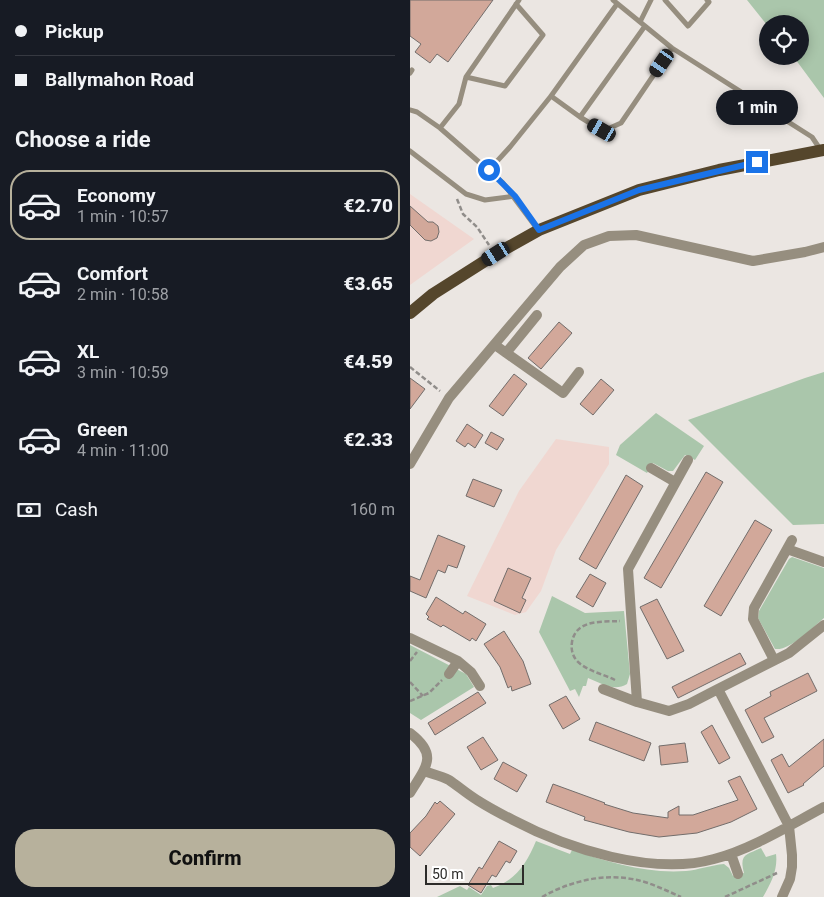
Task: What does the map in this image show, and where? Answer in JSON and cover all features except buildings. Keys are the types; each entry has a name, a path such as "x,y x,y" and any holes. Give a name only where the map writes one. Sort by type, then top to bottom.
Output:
{"main road":[{"path":"410,312 433,294 496,254 539,230 639,190 719,170 822,150"}],"street":[{"path":"410,464 449,398 560,267 584,245 609,236 636,235 753,261 805,252 824,246"},
{"path":"506,353 537,315"},
{"path":"495,344 563,393 579,372"},
{"path":"637,702 628,569 688,460"},
{"path":"651,468 675,482"},
{"path":"774,660 752,615 754,608 790,544 824,562"},
{"path":"603,689 637,702 669,711 689,704 794,649 824,625"},
{"path":"410,638 458,661 472,672 480,686"},
{"path":"449,674 458,661"},
{"path":"718,689 789,826 792,867 790,879 782,897"},
{"path":"410,733 420,740 428,754 428,762 424,771 410,793"},
{"path":"424,771 447,779 476,800 531,829 607,856 638,863 678,865 703,862 731,854 824,807"},
{"path":"731,854 738,874"}],"lane":[{"path":"640,22 651,0"},
{"path":"665,0 688,26 709,2 707,0"},
{"path":"440,128 459,104 466,77 518,2 543,35 505,86 466,77"},
{"path":"489,170 510,148 551,96 615,2 672,48 812,137 822,150"},
{"path":"580,117 645,26"},
{"path":"551,96 602,130 620,123 672,48"},
{"path":"410,110 417,112 440,128 489,170 515,196 539,230"},
{"path":"410,151 466,194 485,200 515,196"}],"path":[{"path":"449,182 463,214 477,227 496,254"},
{"path":"410,367 449,398"},
{"path":"616,681 591,670 577,661 572,653 573,637 579,629 587,624 631,620"},
{"path":"410,701 434,690 449,674"},
{"path":"410,682 424,696"},
{"path":"725,897 777,873"},
{"path":"542,897 570,884 596,878 612,877 647,883 680,897"}],"shaded area":[{"path":"410,194 474,239 410,285"},
{"path":"556,439 609,447 609,464 556,550 541,591 526,612 515,615 467,596 519,491"}],"green space":[{"path":"747,0 824,0 824,98 800,65 809,65 809,15 759,15"},
{"path":"824,372 824,524 793,525 688,420"},
{"path":"656,413 704,446 695,460 685,455 673,471 668,471 653,463 647,473 616,455 620,445"},
{"path":"792,557 824,568 824,618 794,643 781,649 775,649 758,618 759,611 789,559"},
{"path":"552,596 585,613 624,611 630,674 627,684 612,687 588,678 586,686 583,686 579,697 575,689 570,691 539,632"},
{"path":"410,645 466,674 474,687 421,720 410,713"},
{"path":"536,841 570,854 572,850 614,863 657,871 686,871 724,864 729,868 733,876 744,873 742,862 745,856 761,848 766,857 776,854 776,866 763,897 437,897 460,886 467,890 469,887 481,895 487,886 491,885 493,888 501,885 520,870"}],"route":[{"path":"489,170 515,196 539,230 639,190 757,162"}]}
